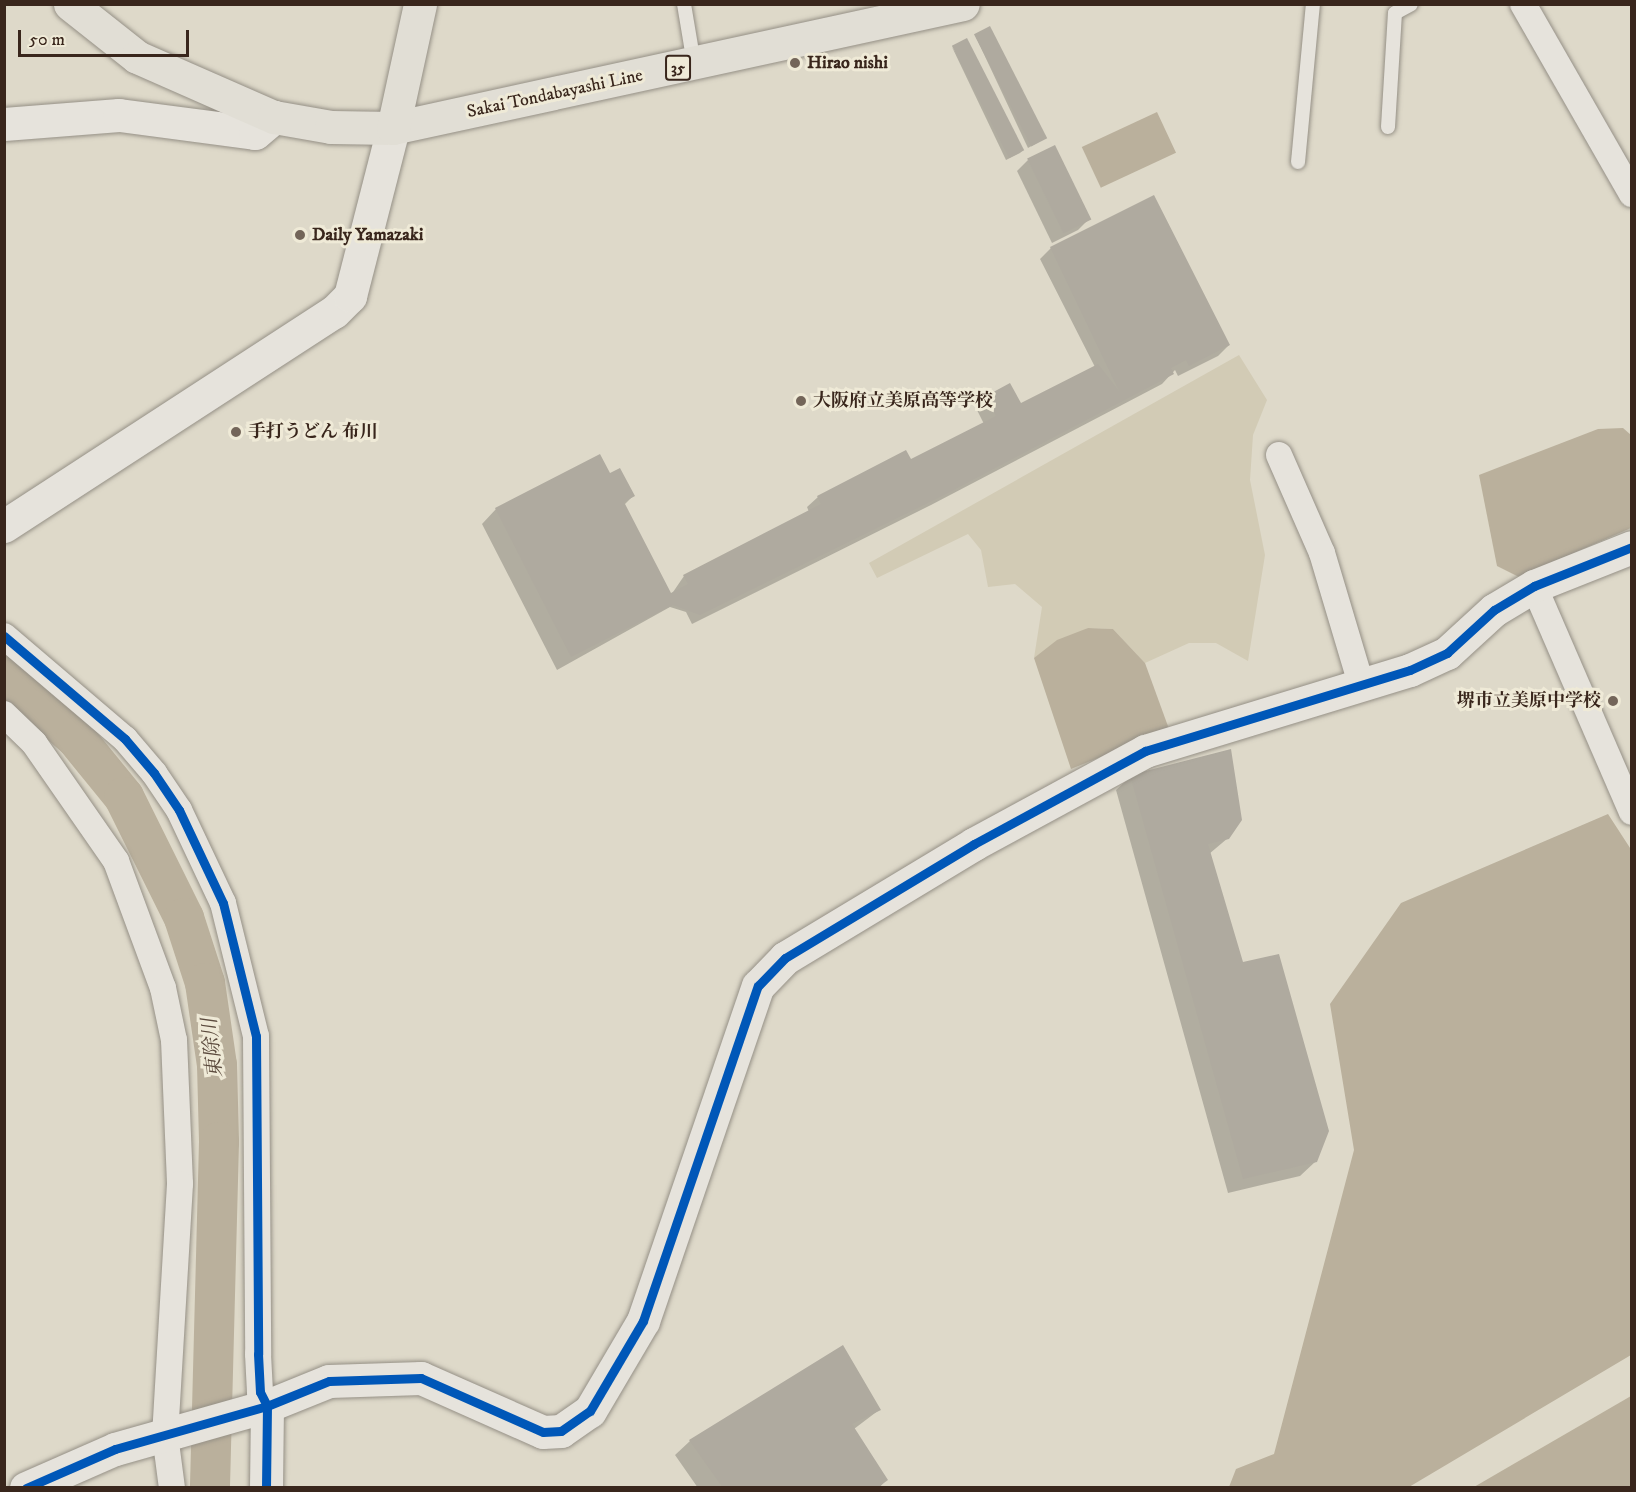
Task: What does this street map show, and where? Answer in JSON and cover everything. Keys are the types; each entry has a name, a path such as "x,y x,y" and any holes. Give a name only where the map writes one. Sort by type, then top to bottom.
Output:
{"main road":[{"name":"Sakai Tondabayashi Line","path":"70,4 136,57 274,117 331,127 393,128 963,4"},
{"path":"393,128 420,4"}],"street":[{"path":"1523,4 1632,194"},
{"path":"4,124 119,115 255,133 274,117"},
{"path":"4,526 334,312 350,296 393,128"},
{"path":"1279,455 1322,553 1361,684"},
{"path":"26,1488 170,1433 259,1408 329,1381 421,1377 543,1432 561,1431 590,1411 643,1321 758,986 785,958 974,844 1144,752 1361,684 1447,653 1494,610 1534,586 1632,547"},
{"path":"1534,586 1632,813"},
{"path":"4,636 118,732 154,773 184,819 223,903 256,1036 259,1408 266,1488"},
{"path":"4,714 34,743 116,861 163,988 174,1040 180,1184 170,1433 172,1488"}],"lane":[{"path":"684,4 694,64"},
{"path":"1298,162 1313,4"},
{"path":"1388,127 1395,13 1411,4"}],"shaded area":[{"path":"1157,112 1176,153 1101,188 1082,147"},
{"path":"1239,355 1267,400 1253,435 1250,480 1265,555 1248,661 1216,643 1189,643 1145,663 1113,629 1088,628 1034,658 1042,607 1015,584 988,587 981,550 968,534 877,578 869,563"},
{"path":"1623,428 1631,435 1631,528 1519,577 1497,566 1479,475 1598,429"},
{"path":"1088,628 1113,629 1145,663 1169,729 1071,769 1034,658 1057,640"},
{"path":"1608,814 1632,851 1631,1355 1409,1487 1229,1487 1236,1469 1274,1454 1354,1150 1330,1004 1401,903"},
{"path":"1631,1396 1631,1487 1474,1487"}],"building":[{"path":"990,26 1047,138 1031,146 974,34"},
{"path":"967,38 1024,150 1009,158 952,46"},
{"path":"1055,145 1091,220 1064,233 1027,159"},
{"path":"1154,195 1230,345 1189,366 1186,360 1171,368 1174,374 944,495 700,615 673,605 571,657 495,508 600,454 610,473 620,468 635,496 624,502 671,593 688,584 683,575 821,504 817,496 906,450 911,459 996,416 986,396 1010,383 1021,403 1098,364 1119,391 1050,247"},
{"path":"1231,749 1242,820 1229,839 1208,844 1243,962 1279,954 1329,1131 1317,1162 1243,1179 1130,775"},
{"path":"843,1345 881,1410 852,1424 888,1480 877,1488 723,1488 689,1440"}],"waterway":[{"name":"東除川","path":"4,675 76,738 124,797 184,918 205,983 217,1065 219,1142 210,1488"}],"cycle path":[{"path":"26,1488 115,1449 267,1406 329,1381 421,1378 543,1432 561,1431 590,1411 643,1321 758,986 785,958 974,844 1145,751 1410,670 1447,653 1494,610 1534,586 1632,547"},
{"path":"4,636 125,739 154,773 179,810 223,903 256,1036 258,1354 260,1392 267,1406 266,1488"}],"place":[{"name":"Hirao nishi","path":"795,63"},
{"name":"Daily Yamazaki","path":"300,235"},
{"name":"大阪府立美原高等学校","path":"801,401"},
{"name":"手打うどん 布川","path":"236,432"},
{"name":"堺市立美原中学校","path":"1613,701"}]}
